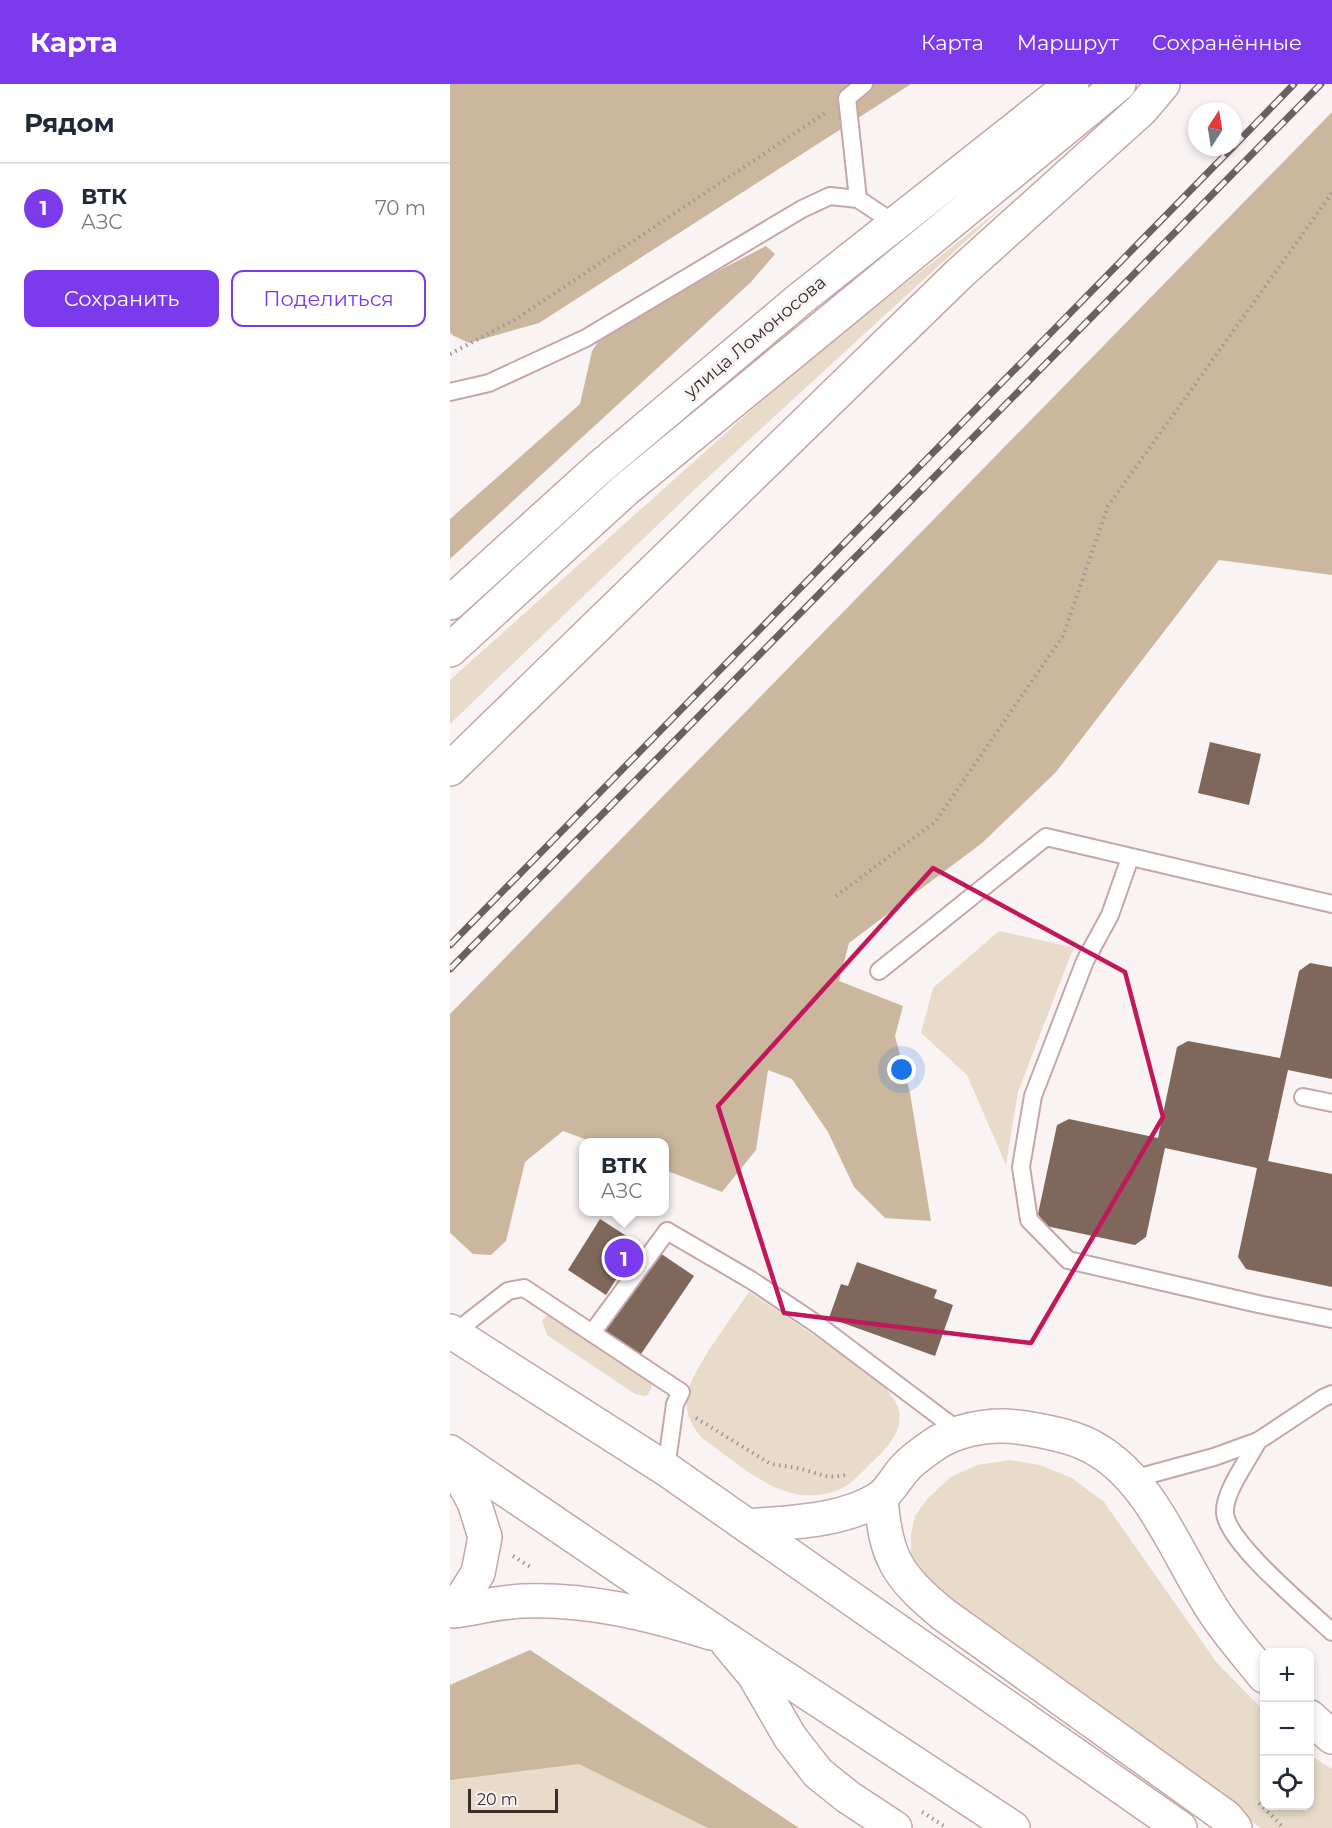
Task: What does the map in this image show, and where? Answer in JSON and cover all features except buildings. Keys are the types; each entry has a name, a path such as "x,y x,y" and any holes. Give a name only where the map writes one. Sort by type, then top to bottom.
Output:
{"main road":[{"name":"улица Ломоносова","path":"450,603 599,468 800,299 1072,84"},
{"path":"450,650 625,490 1119,84"},
{"path":"450,769 959,274 1141,110 1162,84"},
{"path":"452,1332 666,1469 1180,1828"},
{"path":"748,1526 810,1520 847,1512 881,1497 906,1466 938,1442 960,1432 991,1426 1020,1427 1060,1434 1099,1450 1133,1479 1177,1546 1219,1619 1260,1671"},
{"path":"450,1452 721,1636 1013,1828"},
{"path":"450,1458 474,1502 485,1537 478,1573 452,1612"},
{"path":"881,1497 883,1527 890,1554 902,1574 920,1595 943,1614 1226,1817 1235,1828"},
{"path":"452,1612 521,1601 585,1604 653,1616 721,1636 754,1675 790,1737 818,1773 848,1797 895,1828"},
{"path":"1314,1721 1332,1737"}],"lane":[{"path":"858,199 847,98 864,84"},
{"path":"450,392 489,383 586,338 802,209 830,196 858,199 894,223"},
{"path":"879,971 1046,837 1332,904"},
{"path":"1130,858 1110,915 1085,961 1033,1096 1022,1167 1029,1220 1068,1260 1332,1319"},
{"path":"1303,1097 1332,1103"},
{"path":"592,1333 667,1231 751,1280 818,1324 960,1432"},
{"path":"452,1332 508,1291 524,1288 681,1392 675,1404 666,1469"},
{"path":"1133,1479 1214,1457 1258,1441 1332,1394"},
{"path":"1258,1441 1226,1499 1224,1513 1228,1528 1245,1549 1332,1632"}],"path":[{"path":"450,354 516,319 847,98"},
{"path":"836,896 935,822 1063,636 1108,507 1332,193"},
{"path":"675,1404 769,1463 780,1467 802,1469 831,1478 848,1474"}],"highlighted area":[{"path":"933,868 1125,972 1163,1117 1031,1343 784,1313 718,1106"}],"shaded area":[{"path":"450,84 911,84 539,323 469,343 450,332"},
{"path":"1332,112 1332,575 1219,560 1056,772 982,843 849,943 839,981 903,1006 895,1036 910,1093 931,1221 885,1218 854,1187 828,1132 792,1079 768,1070 756,1150 722,1192 669,1172 669,1138 582,1138 563,1131 525,1162 506,1241 491,1255 473,1254 450,1233 450,1014"},
{"path":"1005,205 692,492 450,724 450,680 801,366"},
{"path":"766,246 775,254 751,282 450,559 450,519 580,404 592,351 607,329"},
{"path":"999,931 1075,948 1018,1092 1006,1165 967,1075 921,1033 933,988"},
{"path":"749,1292 866,1372 883,1385 895,1401 900,1420 894,1438 856,1478 839,1490 820,1495 801,1495 770,1485 702,1438 692,1424 686,1401 690,1384 705,1357"},
{"path":"548,1313 650,1381 652,1386 648,1395 635,1394 547,1335 542,1321"},
{"path":"1010,1460 1040,1465 1072,1478 1104,1502 1217,1663 1260,1707 1260,1810 1314,1810 1314,1758 1332,1769 1332,1828 1261,1828 1021,1651 934,1594 911,1560 911,1534 915,1516 928,1498 951,1477 977,1465"},
{"path":"530,1650 799,1828 450,1828 450,1685"},
{"path":"530,1650 799,1828 708,1828 579,1764 450,1780 450,1685"}],"railway":[{"path":"1242,138 1294,84"},
{"path":"450,969 1321,84"},
{"path":"450,945 1224,156"}],"place":[{"name":"ВТК","path":"624,1258"}]}
